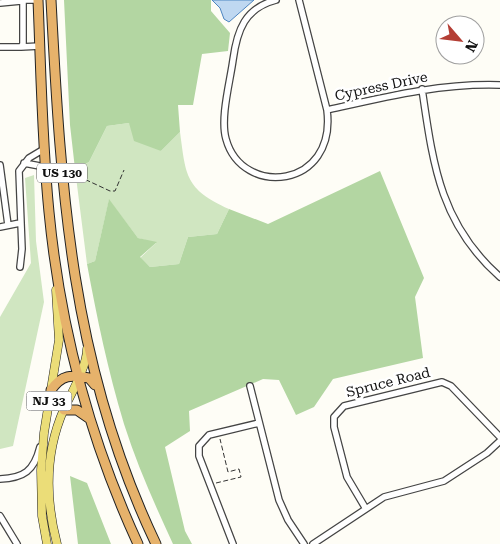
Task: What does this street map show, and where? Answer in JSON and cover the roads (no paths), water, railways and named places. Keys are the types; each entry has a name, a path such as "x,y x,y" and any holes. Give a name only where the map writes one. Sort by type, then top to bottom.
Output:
{"highway":[{"name":"US 130","path":"38,3 45,168 55,258 78,376 90,419 115,491 138,544"},
{"name":"US 130","path":"51,4 62,176 74,280 97,387 124,470 156,544"},
{"path":"51,390 58,380 65,376 89,378 97,387"},
{"path":"64,410 77,410 90,419"}],"main road":[{"name":"NJ 33","path":"46,544 40,490 44,433 59,340 55,258"},
{"name":"NJ 33","path":"56,544 50,510 48,480 53,442 64,410 87,357 87,344"}],"street":[{"path":"276,0 255,9 244,20 238,34 224,125 230,149 239,162 260,175 278,177 294,174 312,164 322,151 329,129 327,110 299,0"},
{"path":"21,1 24,39 21,47"},
{"path":"0,3 21,1 51,4"},
{"path":"0,47 40,46"},
{"name":"Cypress Drive","path":"327,110 422,89 463,85 500,85"},
{"path":"422,89 434,166 445,200 465,238 500,277"},
{"path":"20,267 19,171 29,158 44,149"},
{"path":"24,164 45,168"},
{"path":"0,165 8,225"},
{"path":"0,226 20,223"},
{"name":"Spruce Road","path":"366,509 347,477 334,427 336,412 344,406 442,382 451,386 500,437"},
{"path":"250,386 279,500 288,520 304,544"},
{"path":"233,544 199,456 199,446 210,435 259,423"},
{"path":"0,479 16,478 31,470 37,461 44,433"},
{"path":"313,544 391,495 444,481 487,453 500,441"},
{"path":"0,516 17,544"}],"water":[{"path":"212,0 254,0 229,22 224,19 220,8"}]}
